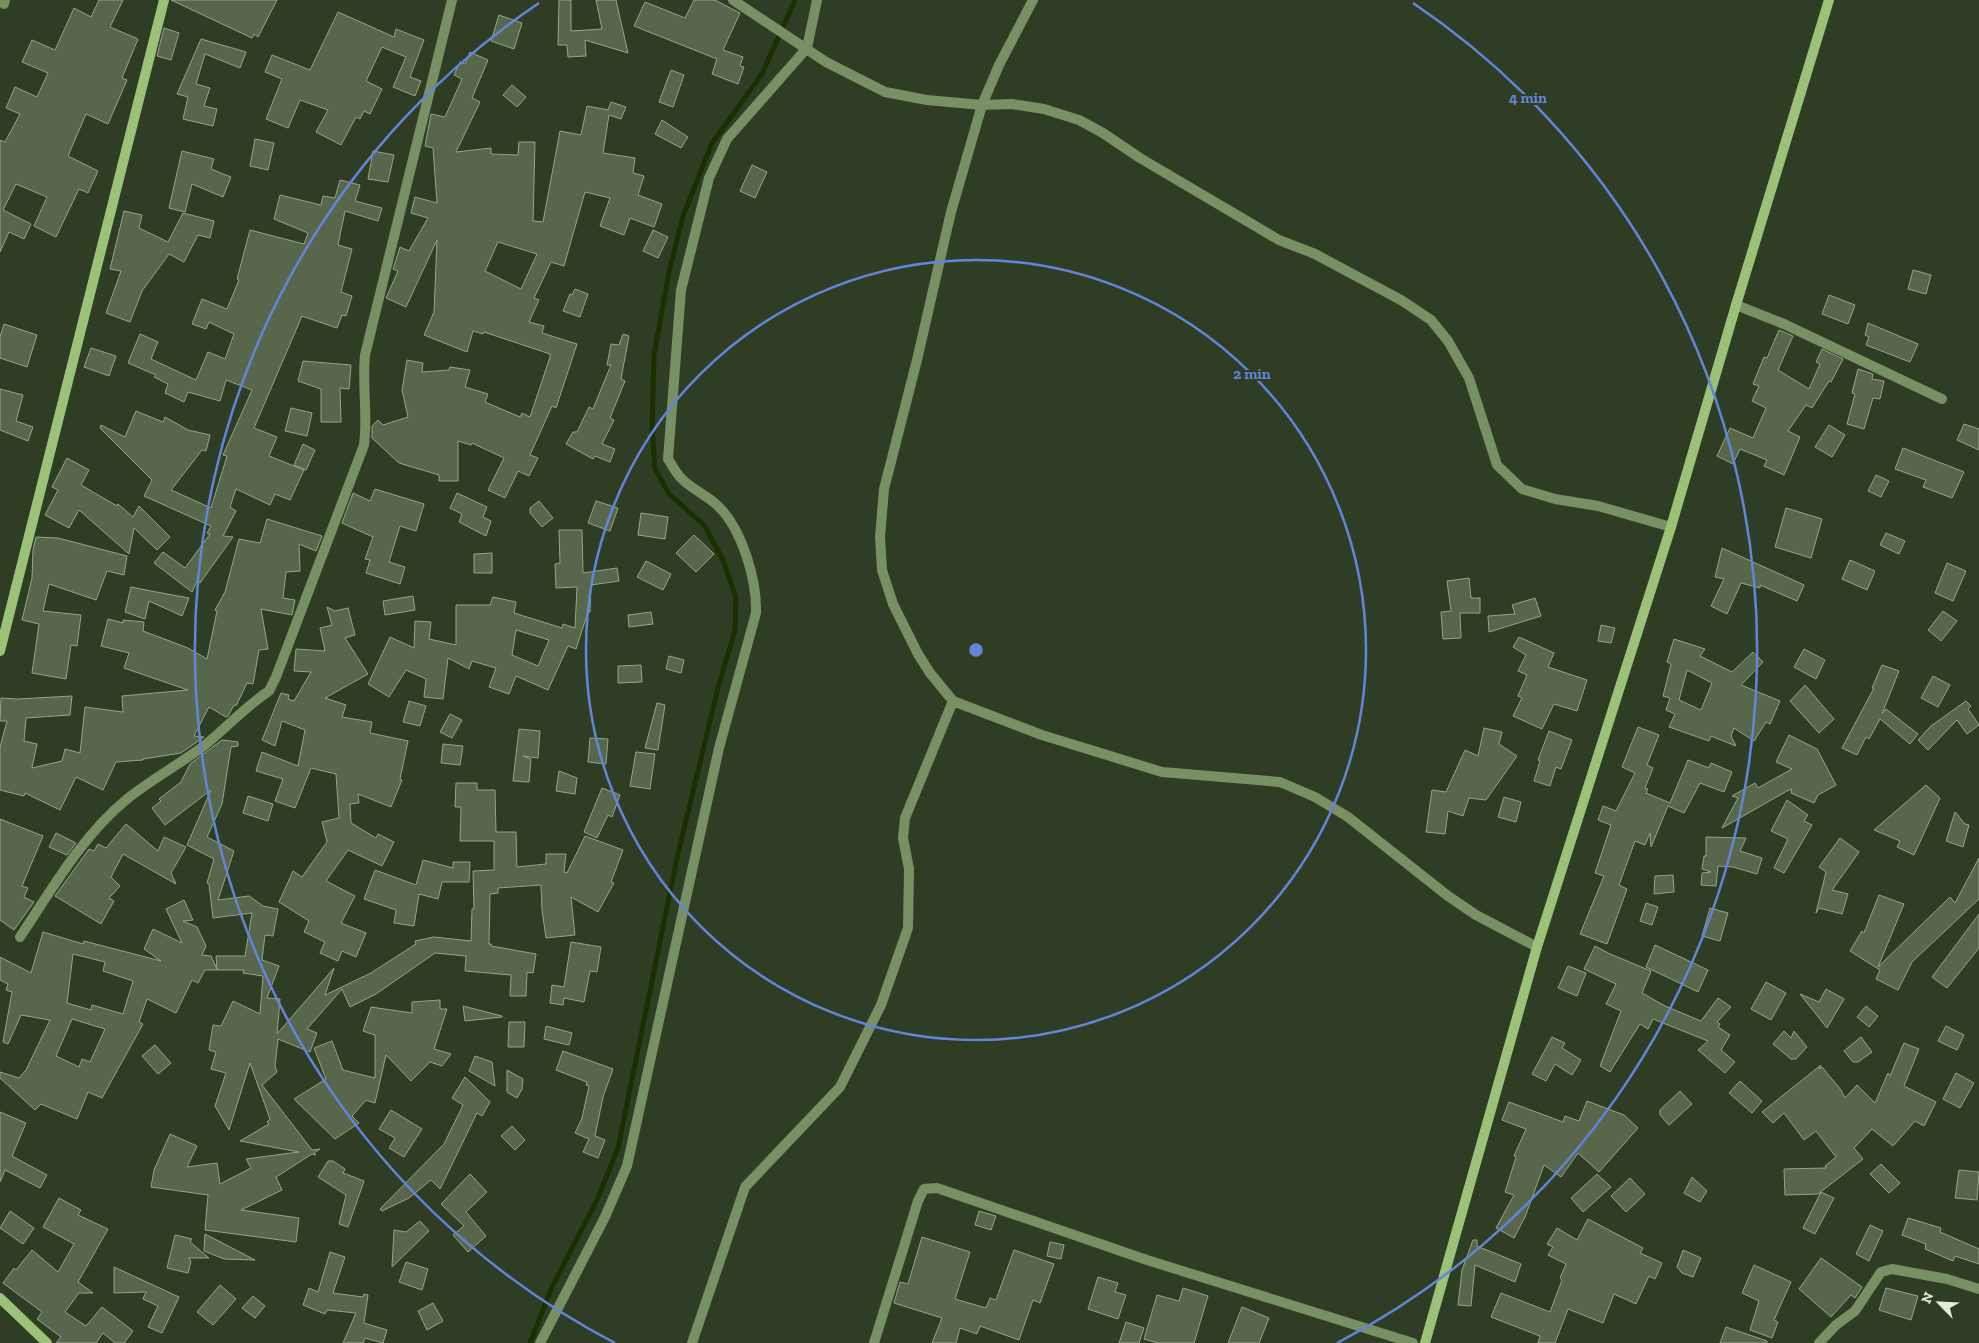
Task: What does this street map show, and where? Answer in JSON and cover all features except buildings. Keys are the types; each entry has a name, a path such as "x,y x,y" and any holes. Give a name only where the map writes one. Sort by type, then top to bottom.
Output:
{"main road":[{"path":"0,651 164,0"},
{"path":"1425,1343 1538,947 1671,527 1829,0"},
{"path":"0,1298 47,1343"}],"street":[{"path":"20,937 68,864 102,823 126,799 206,744 269,691 276,677 364,445 366,431 363,374 365,355 452,0"},
{"path":"733,0 826,62 885,92 927,100 982,105 1012,104 1044,109 1079,120 1278,240 1315,254 1401,300 1431,320 1448,341 1469,378 1497,465 1522,489 1555,499 1598,506 1671,527"},
{"path":"540,1343 605,1217 627,1166 719,748 756,612 756,591 748,558 725,514 717,505 681,478 668,459 681,290 710,178 726,140 807,48 817,0"},
{"path":"1033,0 998,64 982,105 951,212 917,360 893,449 884,489 880,537 882,570 893,604 930,673 954,701 1042,735 1162,772 1280,782 1315,797 1348,817 1448,896 1476,915 1538,947"},
{"path":"1736,305 1784,324 1942,399"},
{"path":"692,1343 745,1187 840,1087 882,1005 908,928 909,869 903,838 905,818 954,701"},
{"path":"874,1343 918,1201 924,1189 937,1188 1147,1260 1413,1343"},
{"path":"1819,1343 1836,1325 1855,1311 1881,1272 1892,1269 1947,1279 1979,1289"}],"waterway":[{"path":"530,1343 552,1287 597,1200 618,1148 677,858 718,688 735,630 736,598 723,560 704,525 669,494 655,469 652,428 654,355 669,272 683,216 712,143 762,74 795,0"}]}
